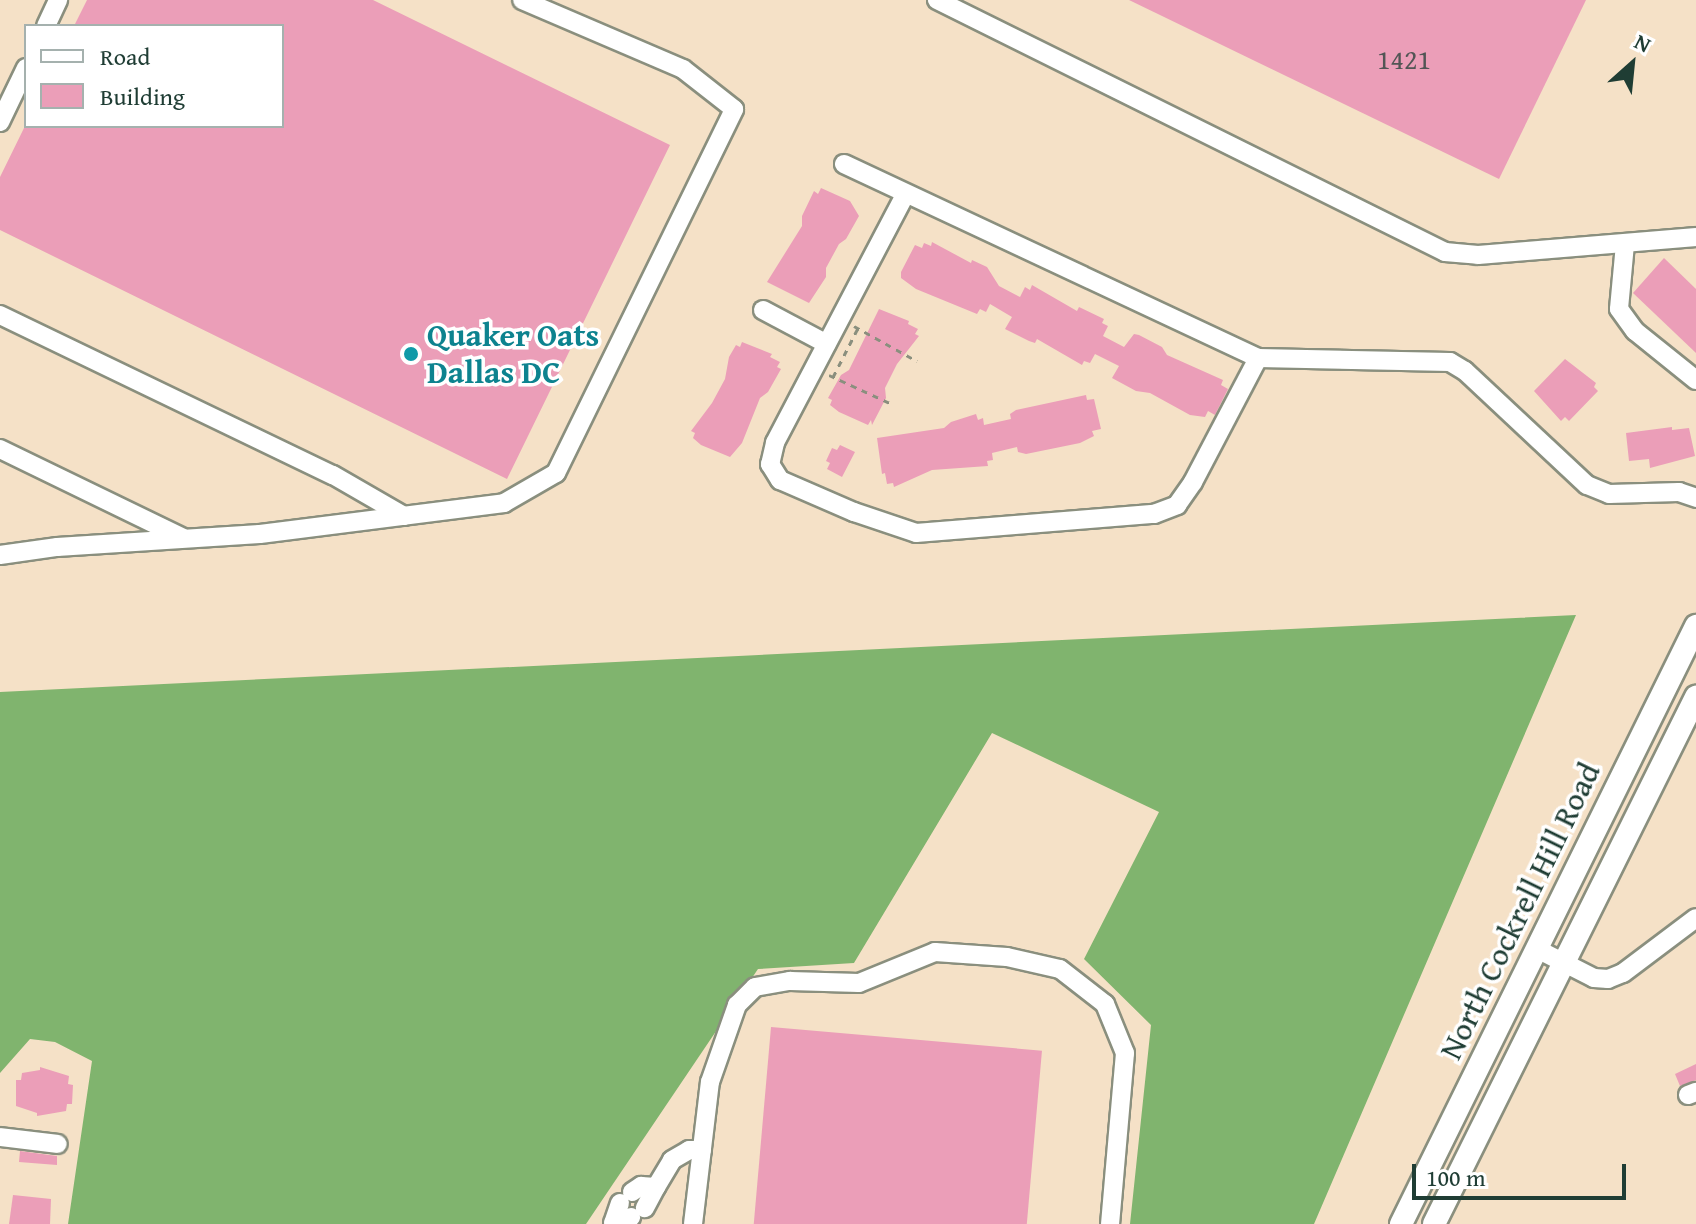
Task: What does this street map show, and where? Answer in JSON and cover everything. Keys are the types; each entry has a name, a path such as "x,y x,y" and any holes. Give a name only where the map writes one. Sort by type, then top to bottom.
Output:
{"main road":[{"name":"North Cockrell Hill Road","path":"1401,1224 1696,626"},
{"name":"North Cockrell Hill Road","path":"1434,1224 1696,697"}],"lane":[{"path":"47,24 58,0"},
{"path":"0,555 260,534 504,503 556,473 734,109 683,69 522,0"},
{"path":"937,0 1445,252 1478,255 1696,237"},
{"path":"0,122 24,72"},
{"path":"844,164 1258,358 1450,362 1465,371 1587,485 1609,494 1679,492 1695,499"},
{"path":"905,195 775,443 770,464 780,480 854,512 916,533 1154,514 1177,505 1258,358"},
{"path":"1625,244 1619,309 1635,331 1696,380"},
{"path":"763,310 827,344"},
{"path":"0,315 319,468 404,516"},
{"path":"0,449 185,539"},
{"path":"1537,949 1594,978 1608,979 1623,973 1696,918"},
{"path":"693,1224 710,1082 720,1045 737,1005 755,987 790,981 859,983 935,952 1007,957 1060,969 1105,1004 1125,1053 1110,1224"},
{"path":"0,1137 58,1144"},
{"path":"625,1211 656,1187 672,1160 689,1150 702,1150"}],"path":[{"path":"841,318 917,361"},
{"path":"833,377 858,328"},
{"path":"814,369 892,404"}],"green space":[{"path":"1576,615 1314,1224 1130,1224 1151,1025 1084,959 1159,812 992,733 854,963 758,969 586,1224 68,1224 92,1061 55,1042 30,1039 0,1073 0,692"}],"building":[{"name":"Quaker Oats Dallas DC","path":"87,0 373,0 670,145 507,479 0,230 0,177 24,128 284,128 284,24 75,24"},
{"path":"1129,0 1586,0 1499,179"},
{"path":"821,188 850,201 859,216 846,239 839,244 826,268 826,277 809,303 767,282 802,226 802,216 814,191 818,194"},
{"path":"932,242 971,263 972,260 987,267 999,286 1020,297 1025,287 1030,290 1032,285 1077,311 1079,307 1104,319 1102,323 1108,326 1103,336 1124,347 1134,334 1139,335 1162,347 1167,355 1223,380 1221,385 1228,389 1215,415 1208,411 1205,417 1190,415 1150,393 1136,391 1112,378 1119,366 1095,354 1090,363 1084,361 1082,365 1037,339 1035,343 1029,341 1005,329 1012,317 990,304 986,312 980,309 977,314 916,289 901,278 901,272 915,245 922,248 924,243 931,246"},
{"path":"1664,258 1696,289 1696,353 1633,293"},
{"path":"879,309 909,321 908,324 918,329 915,334 919,336 897,364 885,388 886,398 872,425 871,420 868,425 839,412 830,405 832,400 828,398 841,375 849,370"},
{"path":"742,342 772,354 770,357 780,362 777,367 781,369 768,392 760,398 742,443 730,457 701,445 693,438 695,433 691,431 712,403 725,379 729,357 736,345 740,347"},
{"path":"1565,359 1596,383 1594,387 1598,391 1569,421 1565,417 1561,421 1534,391"},
{"path":"1086,395 1087,400 1094,399 1101,429 1092,431 1094,436 1080,443 1026,454 1018,452 1017,447 992,453 993,460 987,461 988,466 932,470 894,487 893,483 887,484 885,473 882,474 877,438 944,428 951,422 976,414 978,420 983,418 984,425 1011,419 1010,414 1016,410"},
{"path":"1672,427 1672,430 1689,428 1695,456 1650,468 1649,459 1629,461 1626,433"},
{"path":"840,445 855,452 842,477 827,469 830,463 826,461 832,448 837,450"},
{"path":"771,1027 1042,1051 1027,1224 754,1224"},
{"path":"1696,1064 1696,1080 1680,1086 1675,1074"},
{"path":"40,1067 69,1076 68,1084 73,1085 72,1104 67,1104 66,1111 37,1116 37,1113 16,1106 16,1080 21,1080 22,1073 40,1070"},
{"path":"20,1151 57,1156 57,1165 19,1162"},
{"path":"13,1195 51,1199 50,1224 9,1224"}],"place":[{"name":"Quaker Oats Dallas DC","path":"411,354"}]}
